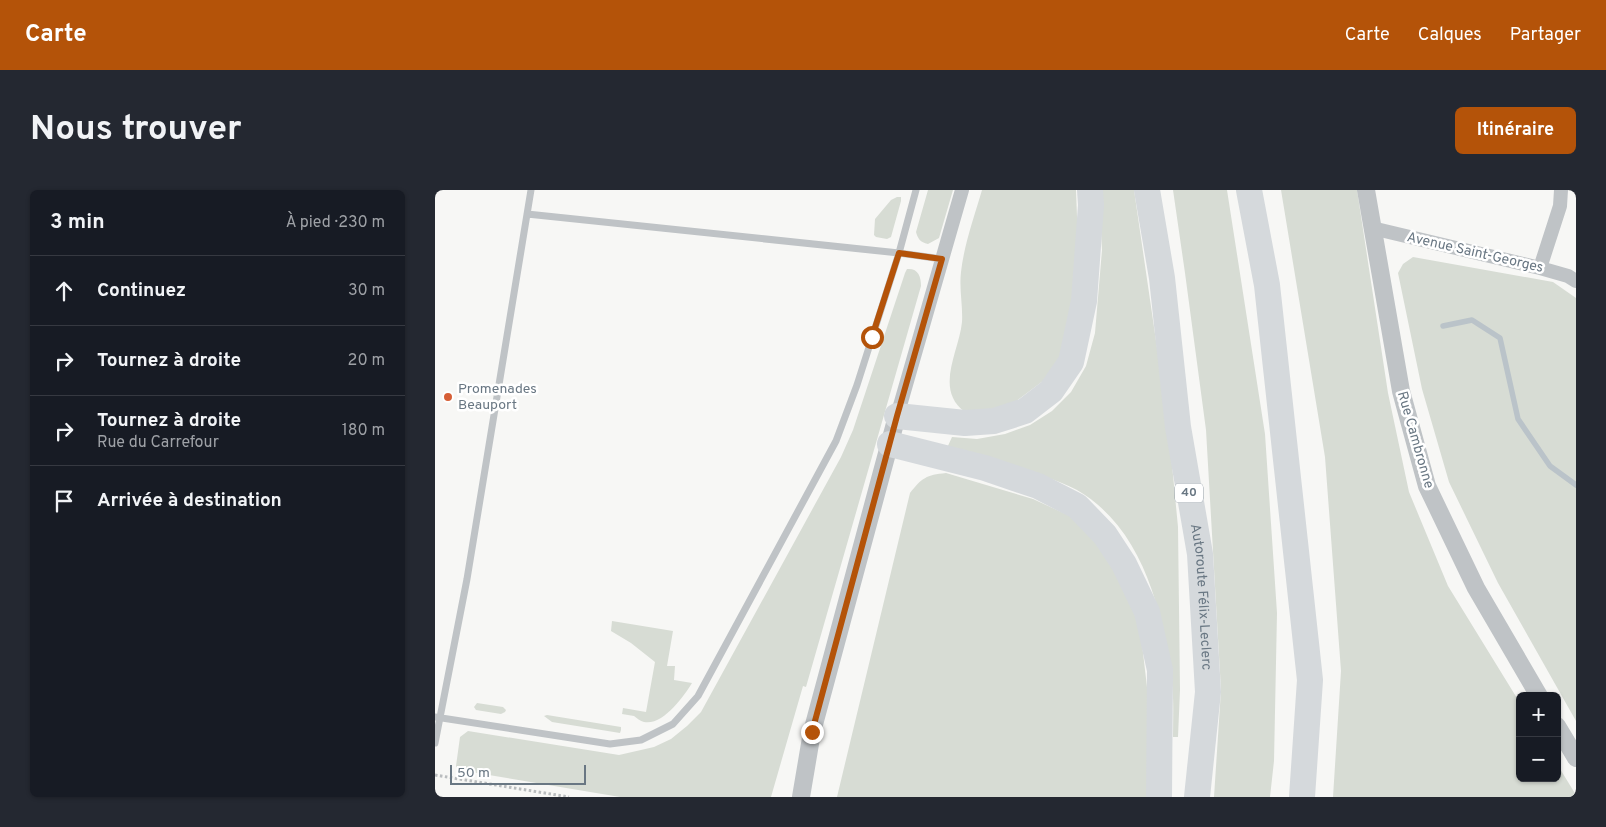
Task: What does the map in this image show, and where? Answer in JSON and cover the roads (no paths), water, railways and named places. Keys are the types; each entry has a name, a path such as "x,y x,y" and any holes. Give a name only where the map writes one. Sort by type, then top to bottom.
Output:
{"highway":[{"path":"897,416 965,423 994,421 1025,411 1051,391 1071,362 1084,301 1091,205 1090,190"},
{"name":"Autoroute Félix-Leclerc","path":"1147,190 1162,278 1178,427 1200,554 1208,692 1197,797"},
{"path":"1249,190 1267,284 1309,680 1302,797"},
{"path":"890,444 985,468 1038,486 1077,506 1105,535 1124,564 1147,612 1160,670 1159,797"}],"street":[{"path":"801,797 812,732 897,416 962,190"},
{"name":"Rue Cambronne","path":"1366,190 1401,391 1427,486 1476,588 1537,692"},
{"path":"1540,268 1560,206 1561,190"},
{"name":"Avenue Saint-Georges","path":"1372,228 1540,268 1569,276 1576,281"},
{"path":"1561,733 1576,758"}],"lane":[{"path":"435,743 437,717 467,580 531,190"},
{"path":"437,717 610,744 641,740 673,724 698,696 836,441 852,399 899,253 916,190"},
{"path":"527,214 942,259"}],"waterway":[{"path":"1443,326 1472,320 1500,338 1518,419 1550,466 1576,485"}],"place":[{"name":"Promenades Beauport","path":"448,397"}]}
